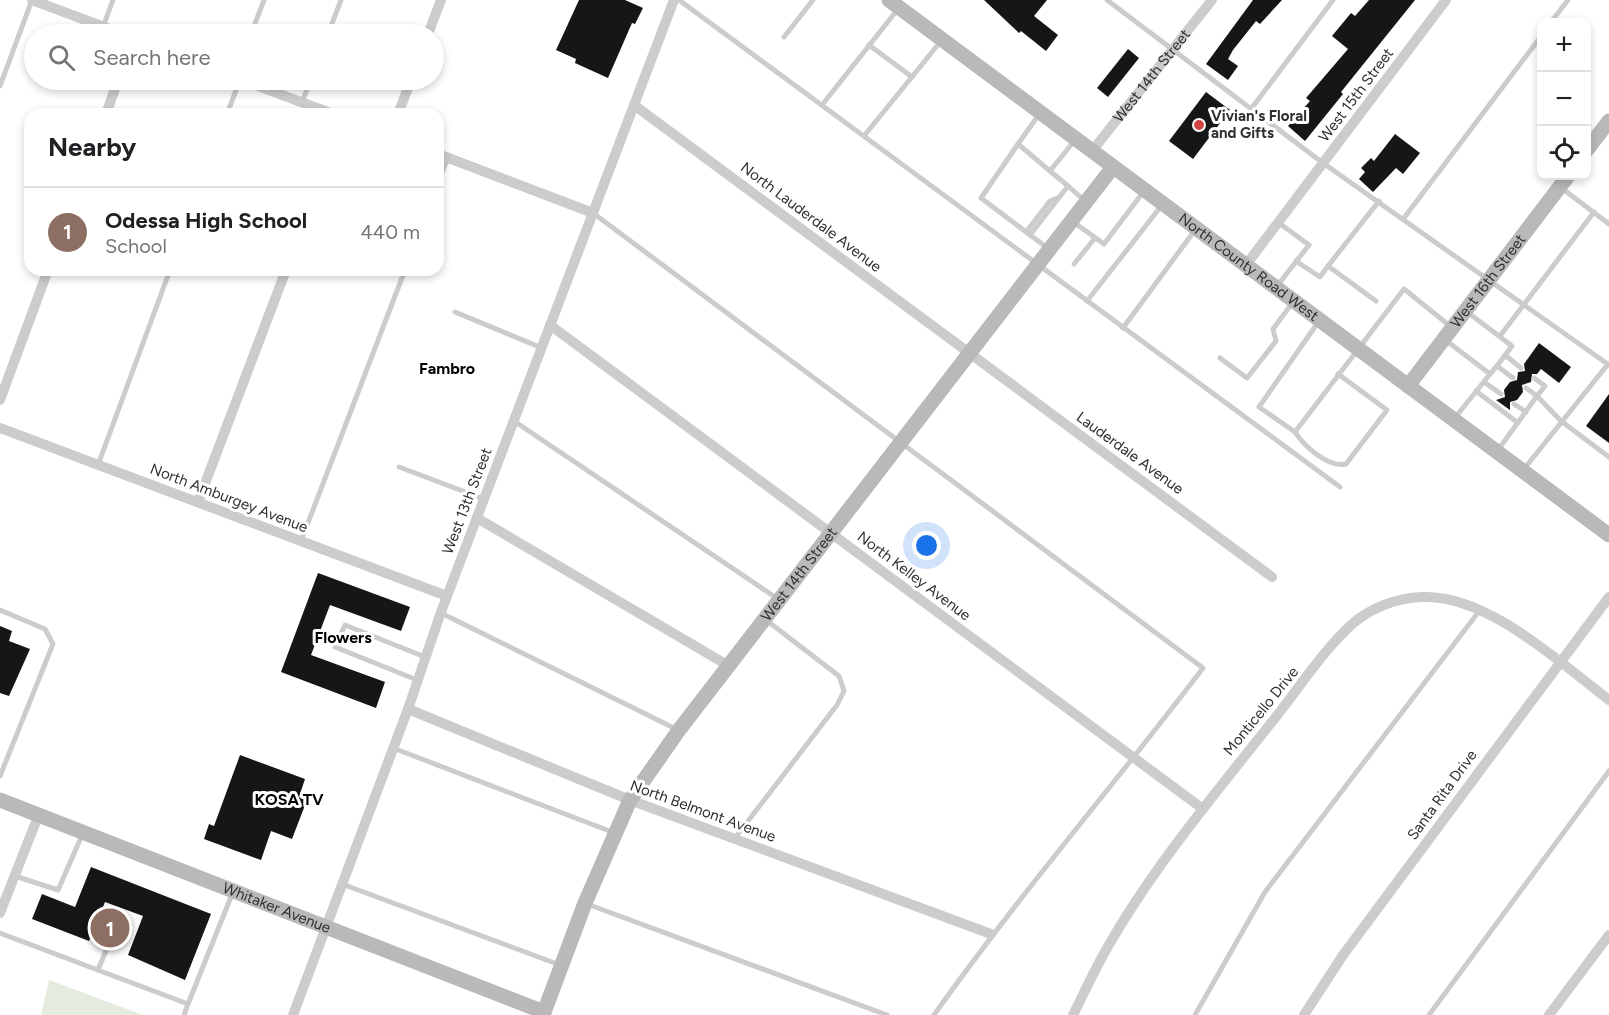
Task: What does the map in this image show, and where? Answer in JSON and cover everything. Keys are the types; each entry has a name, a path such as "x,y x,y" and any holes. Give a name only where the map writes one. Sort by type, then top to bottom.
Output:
{"street":[{"path":"32,0 95,24"},
{"path":"432,24 441,0"},
{"name":"West 13th Street","path":"293,1015 408,709 447,596 674,0"},
{"name":"West 14th Street","path":"1092,151 1212,0"},
{"name":"West 15th Street","path":"1246,265 1446,0"},
{"name":"North County Road West","path":"894,4 1609,535"},
{"path":"108,108 114,90"},
{"path":"269,90 318,108"},
{"path":"400,108 407,90"},
{"name":"North Lauderdale Avenue","path":"634,105 969,354"},
{"path":"1591,146 1609,121"},
{"path":"444,156 593,213"},
{"name":"West 14th Street","path":"546,1014 561,965 585,903 630,800 679,730 1113,167"},
{"name":"West 16th Street","path":"1408,386 1564,181"},
{"path":"0,400 46,276"},
{"path":"198,502 284,276"},
{"name":"North Kelley Avenue","path":"550,325 1203,809"},
{"name":"Lauderdale Avenue","path":"969,354 1272,577"},
{"name":"North Amburgey Avenue","path":"0,428 447,596"},
{"path":"477,518 729,666"},
{"name":"Monticello Drive","path":"1073,1015 1106,949 1203,809 1339,638 1367,613 1384,604 1422,597 1452,600 1480,610 1609,700"},
{"name":"Santa Rita Drive","path":"1304,1015 1343,955 1609,597"},
{"name":"North Belmont Avenue","path":"408,709 630,800 991,934"},
{"name":"Whitaker Avenue","path":"0,800 546,1014"},
{"path":"0,913 39,814"},
{"path":"1549,1015 1609,935"}],"lane":[{"path":"0,86 32,0"},
{"path":"104,24 112,0"},
{"path":"255,24 264,0"},
{"path":"332,24 341,0"},
{"path":"679,0 1340,487"},
{"path":"784,37 813,0"},
{"path":"1107,0 1323,163 1609,364 1523,471"},
{"path":"1251,109 1333,0"},
{"path":"1554,18 1568,0"},
{"path":"822,105 869,45 894,4"},
{"path":"864,136 942,40"},
{"path":"1404,218 1537,42"},
{"path":"869,45 912,77"},
{"path":"229,108 237,90"},
{"path":"302,102 307,90"},
{"path":"1040,112 981,198 1050,249"},
{"path":"1050,171 1076,139"},
{"path":"1017,144 1086,202"},
{"path":"1564,181 1609,224"},
{"path":"1028,233 1068,186"},
{"path":"1071,221 1104,244 1145,190"},
{"path":"1296,261 1320,277 1379,201"},
{"path":"1087,301 1163,204"},
{"path":"1500,336 1594,212"},
{"path":"593,213 1203,668 1135,758 991,934 934,1015"},
{"path":"1276,288 1309,245 1278,223"},
{"path":"1124,328 1196,228"},
{"path":"1074,264 1095,238"},
{"path":"1328,266 1376,301"},
{"path":"98,465 168,276"},
{"path":"301,541 403,276"},
{"path":"1295,432 1357,347 1404,290 1490,374"},
{"path":"1220,358 1247,378 1275,341 1273,329 1294,301"},
{"path":"1454,420 1512,346 1466,311"},
{"path":"455,312 542,348"},
{"path":"1320,320 1259,407 1295,432 1301,441 1332,464 1346,464 1387,410 1338,374"},
{"path":"1505,355 1521,368"},
{"path":"1497,366 1513,378"},
{"path":"1497,452 1545,386 1534,378"},
{"path":"1484,382 1501,394"},
{"path":"1526,388 1561,421 1609,457"},
{"path":"1476,391 1518,423"},
{"path":"1514,404 1526,412"},
{"path":"514,421 780,600"},
{"path":"399,467 484,499"},
{"path":"0,610 45,629 53,644 0,776"},
{"path":"1195,1015 1265,892 1480,610"},
{"path":"441,612 679,730"},
{"path":"735,838 837,705 844,691 839,675 765,619"},
{"path":"417,680 335,647 345,625 425,657"},
{"path":"393,748 616,834"},
{"path":"1429,1015 1609,771"},
{"path":"15,876 58,890 84,832"},
{"path":"342,884 561,965"},
{"path":"184,1015 233,890"},
{"path":"585,903 887,1015"},
{"path":"98,970 121,914"},
{"path":"0,933 188,1004"}],"shaded area":[{"path":"49,980 143,1015 41,1015"}],"building":[{"path":"579,0 625,0 643,8 635,24 632,23 608,78 575,63 576,59 556,50"},
{"path":"984,0 1047,0 1034,16 1058,35 1046,51 1021,31 1019,33"},
{"path":"1253,0 1282,0 1260,24 1256,21 1233,50 1228,59 1238,66 1228,80 1206,64"},
{"path":"1369,0 1415,0 1305,141 1288,126 1310,101 1306,98 1348,49 1332,36 1351,13 1355,16"},
{"path":"1128,49 1139,58 1108,97 1097,88"},
{"name":"Vivian's Floral and Gifts","path":"1206,92 1230,110 1193,159 1169,141"},
{"path":"1395,134 1420,153 1403,174 1396,168 1373,192 1359,179 1365,172 1361,168 1371,158 1374,161"},
{"path":"1539,343 1571,367 1559,383 1541,369 1537,374 1532,374 1531,382 1522,385 1523,392 1517,400 1510,402 1510,410 1496,400 1505,397 1504,390 1510,382 1517,380 1518,372 1525,371 1524,364"},
{"path":"1609,394 1609,443 1586,426"},
{"path":"318,573 410,607 401,631 330,605 311,655 385,682 376,708 281,672"},
{"path":"0,626 12,631 9,641 30,649 9,696 0,693"},
{"path":"240,755 305,779 299,797 307,800 292,839 271,831 261,860 204,839 209,824 214,826"},
{"path":"91,867 211,914 185,980 128,955 143,916 105,902 89,941 32,919 42,894 75,907"}],"place":[{"name":"Vivian's Floral and Gifts","path":"1199,125"},
{"name":"Odessa High School","path":"110,928"}],"district":[{"name":"Fambro","path":"447,368"},
{"name":"Flowers","path":"343,637"},
{"name":"KOSA TV","path":"289,799"}]}
